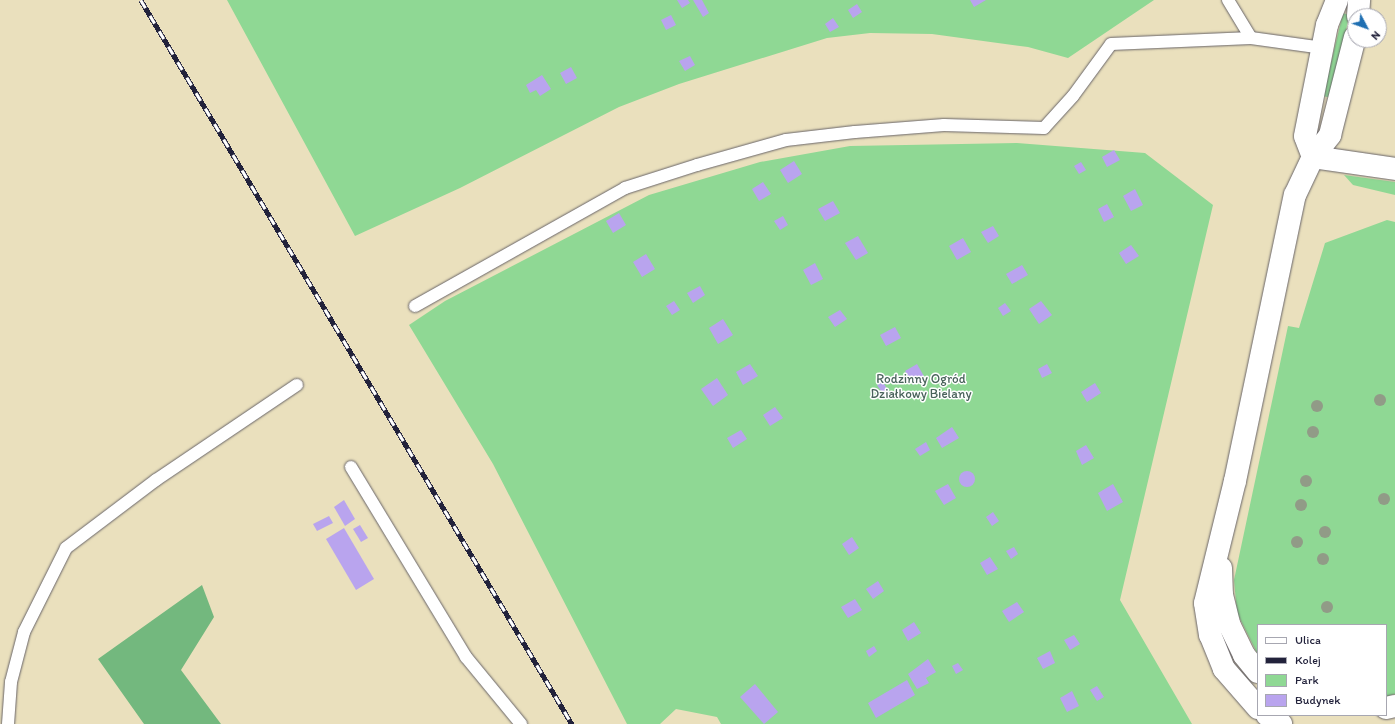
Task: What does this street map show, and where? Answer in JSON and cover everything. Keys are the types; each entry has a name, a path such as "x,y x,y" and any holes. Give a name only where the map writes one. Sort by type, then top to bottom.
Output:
{"main road":[{"path":"1313,158 1305,136 1323,48 1336,0"},
{"path":"1257,707 1224,668 1210,635 1205,603 1221,541 1295,195 1313,158 1330,135 1352,48"},
{"path":"1313,158 1395,169"},
{"path":"1221,541 1222,595 1226,615 1244,655 1257,671"},
{"path":"1269,716 1281,724"}],"lane":[{"path":"1228,0 1251,38"},
{"path":"415,306 625,188 690,167 786,140 855,132 944,125 1044,128 1073,96 1111,44 1251,38 1323,48"},
{"path":"8,724 11,682 24,632 66,548 156,480 297,385"},
{"path":"351,467 466,657 521,724"}],"green space":[{"path":"227,0 1154,0 1068,58 1028,47 932,34 870,33 827,38 679,84 619,107 460,188 355,236"},
{"path":"1343,13 1347,14 1347,24 1331,98 1323,96"},
{"name":"Rodzinny Ogród Działkowy Bielany","path":"1017,143 1145,153 1213,205 1120,600 1192,724 721,724 717,717 676,709 660,724 627,724 493,464 409,325 445,301 649,195 760,162 850,146"},
{"path":"1344,175 1395,182 1395,195 1353,185"},
{"path":"1387,220 1395,222 1395,694 1387,697 1387,624 1257,624 1257,653 1237,613 1234,580 1288,326 1299,328 1325,243"},
{"path":"202,585 214,617 181,670 221,724 144,724 98,659"}],"building":[{"path":"677,0 688,0 690,3 682,8"},
{"path":"693,0 702,0 709,13 703,17"},
{"path":"970,0 986,0 974,7"},
{"path":"857,4 862,12 853,18 848,10"},
{"path":"671,15 676,25 666,30 661,20"},
{"path":"833,18 839,27 830,32 825,24"},
{"path":"690,56 695,65 685,71 679,61"},
{"path":"571,67 577,78 566,84 560,73"},
{"path":"542,75 551,89 540,96 536,90 530,93 526,85"},
{"path":"1114,150 1120,160 1107,167 1102,157"},
{"path":"794,161 802,174 788,183 780,170"},
{"path":"1081,162 1086,170 1079,174 1074,166"},
{"path":"763,182 771,194 759,201 752,189"},
{"path":"1135,189 1143,205 1131,211 1123,196"},
{"path":"833,201 840,213 825,221 818,209"},
{"path":"1107,204 1114,217 1104,222 1098,209"},
{"path":"619,213 626,225 613,233 606,221"},
{"path":"783,216 788,225 780,230 774,221"},
{"path":"993,226 999,236 988,243 981,232"},
{"path":"858,236 868,253 856,260 845,243"},
{"path":"963,238 971,252 957,260 949,246"},
{"path":"1131,245 1139,256 1126,264 1119,253"},
{"path":"646,254 655,269 642,277 633,262"},
{"path":"815,263 823,279 811,285 803,270"},
{"path":"1022,265 1028,275 1012,284 1006,274"},
{"path":"700,286 705,295 693,303 687,293"},
{"path":"674,301 680,310 672,315 666,306"},
{"path":"1041,301 1052,315 1039,324 1029,309"},
{"path":"1005,303 1011,311 1003,316 998,308"},
{"path":"840,310 847,319 835,327 828,317"},
{"path":"723,319 733,335 718,344 709,328"},
{"path":"895,327 901,338 886,346 880,335"},
{"path":"750,364 758,376 743,385 736,372"},
{"path":"917,364 925,378 913,385 905,371"},
{"path":"1047,364 1052,373 1042,378 1038,369"},
{"path":"717,378 728,395 713,406 701,389"},
{"path":"883,382 890,394 885,397 877,385"},
{"path":"1095,383 1101,393 1087,402 1081,392"},
{"path":"775,407 783,418 770,426 763,415"},
{"path":"952,427 959,438 942,448 936,438"},
{"path":"741,430 747,439 733,448 727,438"},
{"path":"926,442 930,450 920,456 915,449"},
{"path":"1086,445 1094,458 1082,465 1076,451"},
{"path":"967,471 973,473 975,479 973,485 967,487 961,485 959,479 961,473"},
{"path":"948,484 956,498 944,505 935,491"},
{"path":"1113,484 1123,502 1107,511 1098,493"},
{"path":"344,500 355,519 345,526 334,507"},
{"path":"993,512 999,521 992,526 986,517"},
{"path":"329,516 333,523 317,531 313,524"},
{"path":"360,525 368,538 361,542 353,529"},
{"path":"344,528 374,579 356,590 326,539"},
{"path":"852,537 859,548 849,555 842,544"},
{"path":"1014,547 1018,554 1011,559 1006,551"},
{"path":"990,557 998,569 987,575 980,563"},
{"path":"878,581 884,591 873,599 866,589"},
{"path":"855,599 862,610 848,618 841,607"},
{"path":"1017,602 1024,612 1009,622 1002,611"},
{"path":"914,622 921,633 908,641 902,630"},
{"path":"1074,635 1080,644 1070,650 1064,640"},
{"path":"874,646 877,651 869,657 866,651"},
{"path":"1050,651 1055,663 1043,669 1037,658"},
{"path":"928,659 936,672 926,678 929,683 917,689 908,674"},
{"path":"958,663 963,670 956,674 952,666"},
{"path":"907,680 915,695 876,718 868,703"},
{"path":"755,684 778,712 764,724 740,697"},
{"path":"1097,686 1104,697 1097,701 1090,690"},
{"path":"1072,691 1079,706 1067,712 1060,698"}],"railway":[{"path":"141,0 572,724"}]}
